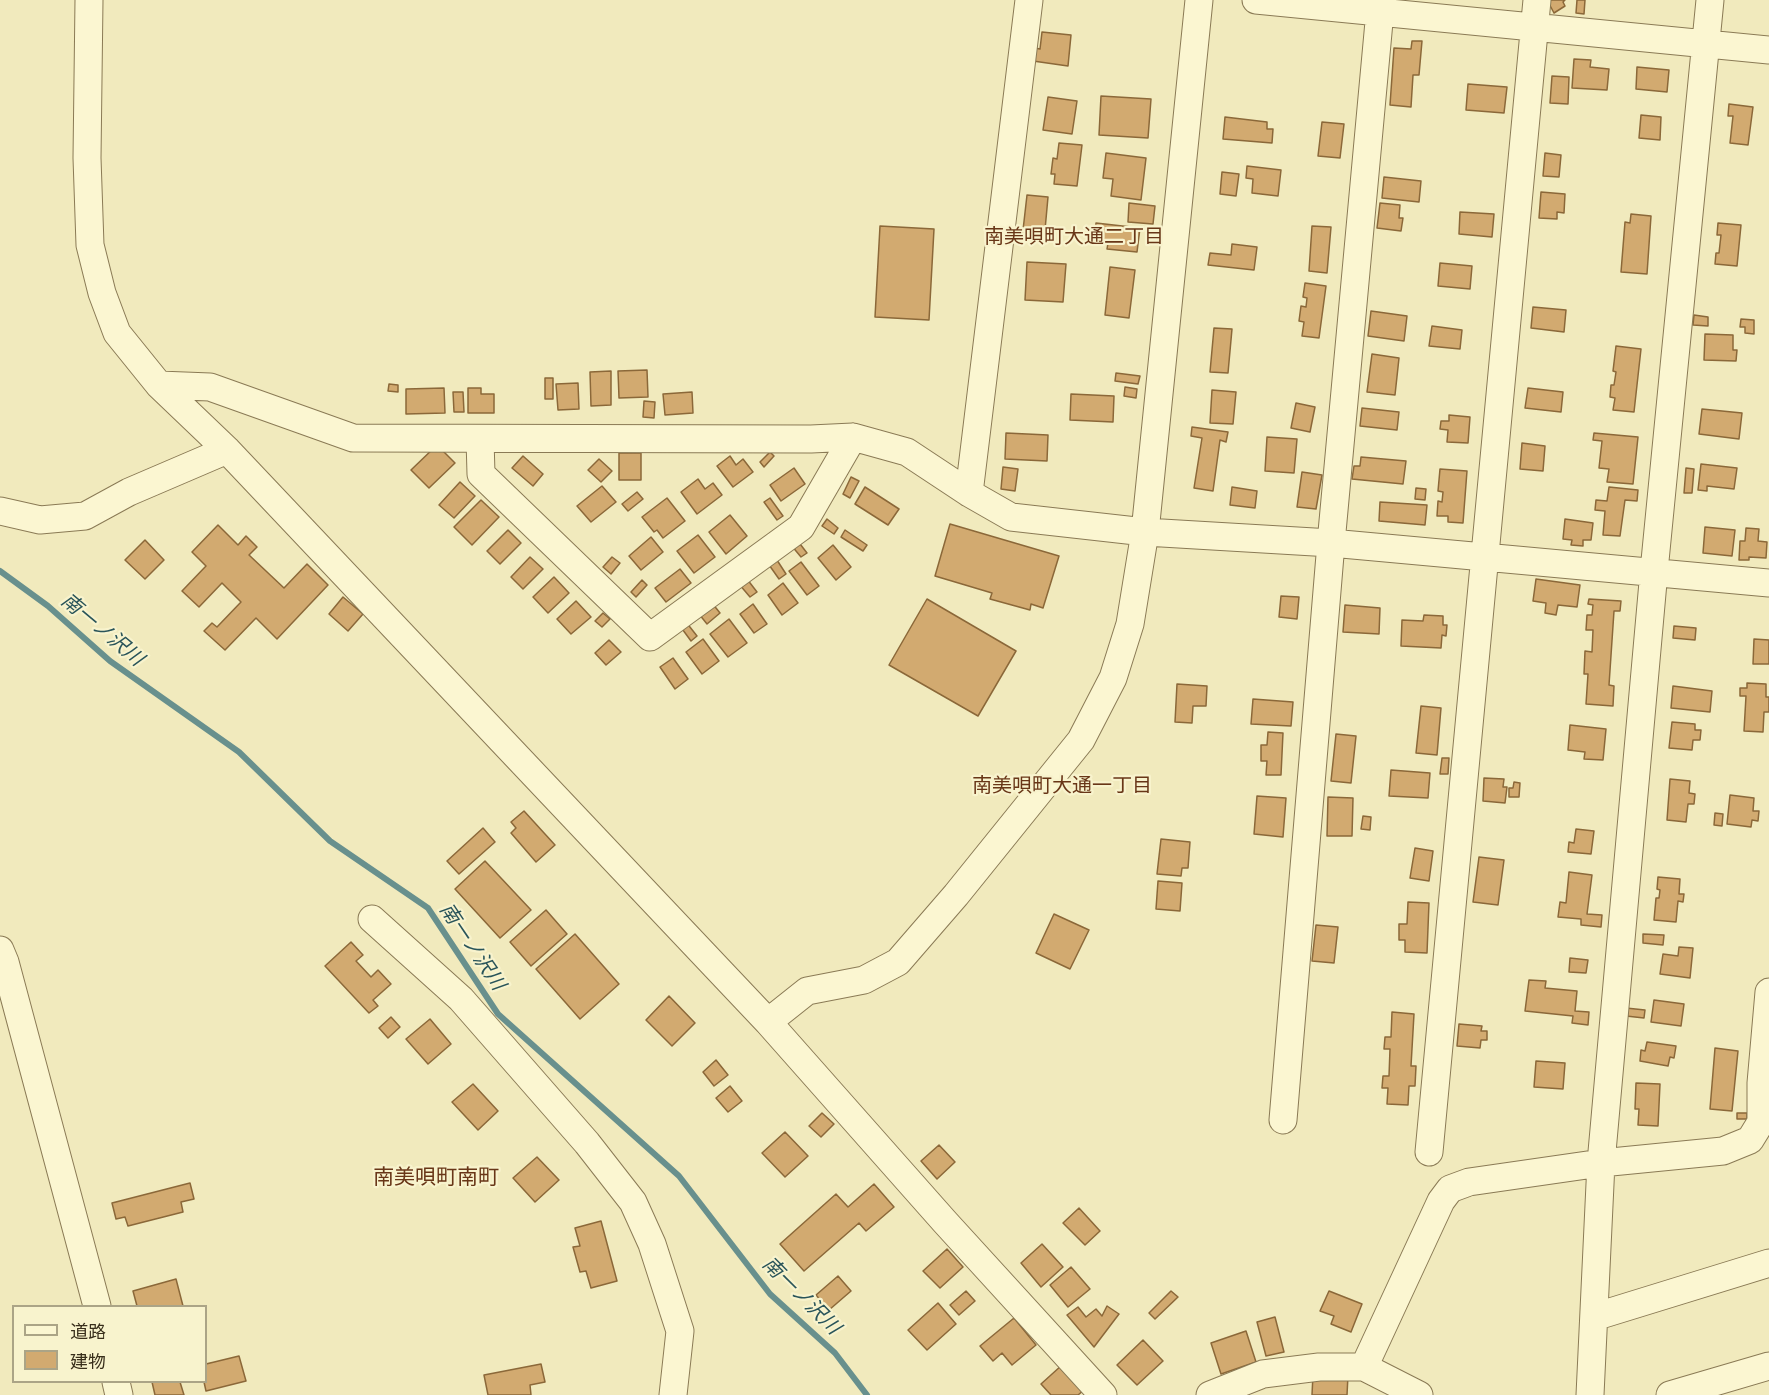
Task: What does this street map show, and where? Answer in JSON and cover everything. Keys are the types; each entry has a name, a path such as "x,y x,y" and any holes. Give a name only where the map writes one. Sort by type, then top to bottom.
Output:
{"street":[{"path":"89,0 87,159 90,245 102,293 117,333 159,385 227,450 768,1022 953,1231 1104,1395"},
{"path":"969,493 1029,0"},
{"path":"768,1022 807,991 864,980 898,962 956,895 1082,740 1113,678 1130,624 1145,532 1199,0"},
{"path":"1256,0 1380,6 1535,27 1769,50"},
{"path":"1429,1152 1537,0"},
{"path":"1590,1395 1601,1163 1654,571 1710,0"},
{"path":"1283,1120 1331,543 1380,6"},
{"path":"159,385 210,387 353,438 811,439 853,437 907,452 969,493 1011,517 1145,532 1331,543 1769,583"},
{"path":"480,438 481,474 650,637 801,527 853,437"},
{"path":"0,511 40,520 85,516 129,492 227,450"},
{"path":"372,919 461,999 587,1143 633,1203 652,1244 680,1331 673,1395"},
{"path":"0,950 97,1305"},
{"path":"1364,1367 1440,1201 1450,1189 1469,1182 1601,1163 1723,1151 1750,1140 1761,1122 1761,1083 1769,992"},
{"path":"1594,1317 1769,1263"},
{"path":"1670,1395 1769,1366"},
{"path":"1210,1395 1263,1374 1319,1367 1364,1367 1419,1395"}],"building":[{"path":"1547,0 1565,0 1563,2 1565,6 1554,13"},
{"path":"1577,0 1585,0 1584,14 1576,13"},
{"path":"1042,32 1071,35 1068,66 1033,61 1035,48 1040,49"},
{"path":"1412,41 1422,41 1419,75 1413,75 1411,107 1390,105 1394,48 1411,49"},
{"path":"1574,59 1591,60 1590,67 1609,69 1607,90 1572,88"},
{"path":"1637,67 1669,70 1667,92 1636,89"},
{"path":"1552,76 1569,77 1568,104 1550,103"},
{"path":"1468,84 1507,87 1504,113 1466,110"},
{"path":"1101,96 1151,99 1148,138 1099,135"},
{"path":"1048,97 1077,101 1072,134 1043,130"},
{"path":"1729,104 1753,107 1748,145 1730,143 1733,116 1728,116"},
{"path":"1641,115 1661,117 1660,140 1639,138"},
{"path":"1225,117 1267,122 1267,129 1273,129 1272,143 1223,139"},
{"path":"1322,122 1344,124 1340,158 1318,156"},
{"path":"1059,143 1082,145 1077,186 1054,184 1055,174 1051,174 1053,158 1057,159"},
{"path":"1106,153 1146,158 1141,200 1111,196 1113,179 1103,178"},
{"path":"1545,153 1561,155 1559,177 1543,176"},
{"path":"1247,166 1281,170 1278,196 1252,193 1253,179 1246,178"},
{"path":"1222,172 1239,174 1236,196 1220,194"},
{"path":"1384,177 1421,181 1419,202 1382,198"},
{"path":"1541,192 1565,194 1564,213 1557,212 1557,219 1539,218"},
{"path":"1027,195 1048,197 1044,241 1022,239"},
{"path":"1129,203 1155,206 1153,224 1128,222"},
{"path":"1380,203 1400,205 1399,218 1403,218 1401,231 1377,228"},
{"path":"1460,212 1494,214 1492,237 1459,234"},
{"path":"1631,214 1651,216 1647,274 1621,272 1625,222 1630,223"},
{"path":"1096,223 1140,228 1137,252 1107,249 1108,243 1094,241"},
{"path":"1718,223 1741,225 1737,266 1715,264 1721,235 1717,235"},
{"path":"880,226 934,229 929,320 875,317"},
{"path":"1312,226 1331,227 1327,273 1309,271"},
{"path":"1232,244 1257,247 1254,270 1208,265 1210,253 1231,255"},
{"path":"1027,262 1066,264 1063,302 1025,300"},
{"path":"1440,263 1472,266 1470,289 1438,286"},
{"path":"1110,267 1135,270 1129,318 1105,315"},
{"path":"1305,283 1326,286 1319,338 1302,336 1304,322 1299,321 1301,306 1306,307 1307,298 1303,297"},
{"path":"1533,307 1566,310 1564,332 1531,328"},
{"path":"1371,311 1407,316 1404,341 1368,336"},
{"path":"1694,315 1708,317 1708,326 1693,325"},
{"path":"1741,319 1754,320 1754,334 1745,333 1745,327 1740,327"},
{"path":"1432,326 1462,330 1460,349 1429,346"},
{"path":"1214,328 1232,329 1228,373 1210,372"},
{"path":"1705,334 1733,335 1733,350 1737,350 1736,361 1704,360"},
{"path":"1616,346 1641,349 1634,412 1613,410 1615,398 1610,397 1611,385 1614,385 1616,372 1613,371"},
{"path":"1372,354 1399,358 1395,395 1367,392"},
{"path":"647,370 648,397 619,398 618,371"},
{"path":"611,371 611,405 591,406 590,372"},
{"path":"1116,373 1140,376 1138,384 1115,381"},
{"path":"545,378 553,378 553,399 545,399"},
{"path":"578,383 579,409 558,410 556,384"},
{"path":"389,384 398,385 398,392 388,391"},
{"path":"1125,387 1137,389 1136,398 1124,396"},
{"path":"444,388 445,413 406,414 406,389"},
{"path":"468,388 481,388 481,394 494,394 494,413 468,413"},
{"path":"1528,388 1563,392 1561,412 1525,408"},
{"path":"1212,390 1236,392 1233,424 1210,423"},
{"path":"453,392 463,392 464,412 454,412"},
{"path":"692,392 693,413 665,415 663,394"},
{"path":"1071,394 1114,396 1113,422 1070,420"},
{"path":"644,401 655,402 654,418 643,417"},
{"path":"1296,403 1315,407 1310,432 1291,428"},
{"path":"1362,408 1399,412 1397,430 1360,426"},
{"path":"1702,409 1742,413 1739,439 1699,434"},
{"path":"1449,415 1470,417 1468,443 1447,442 1448,430 1440,429 1441,421 1449,421"},
{"path":"1192,427 1228,432 1226,442 1220,440 1213,491 1194,488 1202,438 1191,436"},
{"path":"1006,433 1048,435 1047,461 1005,459"},
{"path":"1594,433 1638,437 1633,484 1607,482 1609,469 1599,468 1602,441 1593,440"},
{"path":"1267,437 1297,439 1294,473 1265,471"},
{"path":"1522,443 1545,446 1543,471 1520,469"},
{"path":"437,445 455,463 429,488 411,470"},
{"path":"770,452 774,456 764,467 760,462"},
{"path":"619,453 641,453 641,480 619,480"},
{"path":"523,456 543,474 533,486 512,468"},
{"path":"730,456 736,465 743,459 753,472 733,487 717,466"},
{"path":"1361,457 1406,461 1403,484 1352,479 1354,466 1360,466"},
{"path":"599,459 612,471 601,482 588,470"},
{"path":"1701,464 1737,468 1734,489 1707,486 1707,491 1698,490"},
{"path":"1003,467 1018,469 1015,491 1001,489"},
{"path":"794,468 805,484 781,501 770,485"},
{"path":"1686,468 1694,469 1692,493 1684,493"},
{"path":"1440,469 1467,471 1463,523 1448,522 1448,516 1437,516 1438,501 1442,502 1443,492 1438,491"},
{"path":"1302,472 1322,475 1316,509 1297,507"},
{"path":"851,477 859,481 850,498 843,494"},
{"path":"698,479 705,489 713,483 722,495 697,514 681,492"},
{"path":"460,482 475,496 454,518 439,505"},
{"path":"602,486 616,502 591,522 577,506"},
{"path":"865,487 899,509 888,525 855,504"},
{"path":"1232,487 1257,491 1255,508 1230,505"},
{"path":"1609,487 1638,490 1637,501 1625,500 1620,536 1603,535 1605,511 1595,510 1596,500 1607,501"},
{"path":"1416,488 1426,489 1425,500 1415,499"},
{"path":"637,492 643,499 628,511 622,504"},
{"path":"667,498 685,521 663,538 657,530 654,532 642,517"},
{"path":"770,498 783,516 777,520 764,502"},
{"path":"481,500 499,517 472,545 454,527"},
{"path":"1380,502 1427,505 1425,525 1379,521"},
{"path":"730,515 747,536 726,554 709,532"},
{"path":"827,519 838,528 834,534 822,526"},
{"path":"1565,519 1593,523 1591,540 1583,540 1583,546 1571,545 1572,540 1563,539"},
{"path":"950,524 1059,556 1043,608 1031,604 1030,610 990,599 992,593 935,576"},
{"path":"218,525 238,545 246,536 257,547 249,555 284,588 307,564 328,585 277,639 256,618 225,650 204,631 212,623 217,627 241,602 222,583 199,607 182,591 206,566 192,552"},
{"path":"1705,527 1735,530 1732,556 1703,553"},
{"path":"1746,528 1759,529 1758,541 1767,542 1766,558 1749,557 1749,560 1739,560 1740,541 1745,541"},
{"path":"508,530 521,543 500,564 487,551"},
{"path":"845,530 867,545 863,551 841,537"},
{"path":"698,535 715,557 694,573 677,551"},
{"path":"651,537 663,552 641,570 629,556"},
{"path":"145,540 164,560 145,579 125,560"},
{"path":"797,540 807,553 801,557 791,545"},
{"path":"833,545 851,567 836,580 818,558"},
{"path":"530,557 543,569 523,589 511,577"},
{"path":"612,557 620,563 611,574 603,567"},
{"path":"775,557 786,574 779,579 767,562"},
{"path":"801,562 819,586 807,595 789,571"},
{"path":"680,569 691,583 666,602 655,588"},
{"path":"554,577 569,593 548,613 533,597"},
{"path":"747,579 757,592 750,597 739,584"},
{"path":"1536,579 1580,585 1577,607 1558,605 1556,615 1545,613 1546,603 1533,601"},
{"path":"642,580 647,585 636,597 631,592"},
{"path":"783,583 798,603 782,615 768,595"},
{"path":"1281,596 1299,597 1297,619 1279,617"},
{"path":"343,597 363,614 348,631 329,614"},
{"path":"927,599 1016,651 978,716 889,665"},
{"path":"1589,599 1621,601 1620,611 1614,611 1609,685 1614,686 1613,706 1586,704 1588,674 1584,674 1585,651 1592,652 1593,630 1586,630 1587,615 1592,615 1593,605 1588,604"},
{"path":"576,601 591,617 571,634 557,619"},
{"path":"712,603 720,613 707,624 699,614"},
{"path":"753,604 767,624 754,633 740,614"},
{"path":"1345,605 1380,608 1379,634 1343,632"},
{"path":"603,613 610,619 602,627 595,621"},
{"path":"1424,615 1443,616 1443,625 1447,625 1446,636 1442,635 1441,648 1401,646 1402,620 1423,621"},
{"path":"729,619 747,643 728,657 710,634"},
{"path":"686,622 697,636 691,641 680,626"},
{"path":"1674,626 1696,628 1695,640 1673,638"},
{"path":"703,639 719,661 702,674 686,652"},
{"path":"1754,639 1769,640 1769,664 1753,664"},
{"path":"609,640 621,652 606,665 595,653"},
{"path":"673,658 688,679 675,689 660,667"},
{"path":"1747,683 1766,684 1769,712 1764,712 1763,732 1744,731 1746,696 1740,696 1740,688 1747,688"},
{"path":"1177,684 1207,686 1206,706 1193,706 1192,723 1175,722"},
{"path":"1673,686 1712,691 1710,712 1671,708"},
{"path":"1253,699 1293,702 1291,726 1251,724"},
{"path":"1421,706 1441,708 1437,755 1416,753"},
{"path":"1672,722 1695,724 1695,730 1701,730 1700,740 1693,740 1692,750 1669,748"},
{"path":"1570,725 1606,729 1603,760 1584,759 1585,752 1568,750"},
{"path":"1268,732 1283,733 1281,775 1266,775 1267,761 1261,761 1261,745 1267,745"},
{"path":"1336,734 1356,736 1351,783 1331,781"},
{"path":"1442,758 1449,758 1448,774 1440,774"},
{"path":"1391,770 1430,773 1428,798 1389,796"},
{"path":"1484,778 1504,779 1503,787 1507,787 1505,803 1483,801"},
{"path":"1670,779 1690,781 1689,793 1695,794 1694,804 1688,804 1686,822 1667,820"},
{"path":"1514,782 1520,783 1519,797 1509,797 1509,788 1513,788"},
{"path":"1730,795 1754,798 1753,811 1759,811 1758,821 1752,820 1751,827 1727,824"},
{"path":"1257,796 1286,798 1283,837 1254,834"},
{"path":"1328,797 1353,798 1352,836 1327,836"},
{"path":"524,811 555,845 536,862 511,833 516,828 511,822"},
{"path":"1715,813 1723,814 1722,826 1714,825"},
{"path":"1363,816 1371,817 1370,830 1361,829"},
{"path":"483,828 495,842 459,874 447,861"},
{"path":"1576,829 1594,831 1591,854 1568,852 1569,842 1574,843"},
{"path":"1161,839 1190,842 1188,868 1182,868 1181,876 1157,874"},
{"path":"1415,848 1433,851 1429,881 1410,878"},
{"path":"1479,857 1504,860 1498,905 1473,902"},
{"path":"485,861 531,910 500,938 455,889"},
{"path":"1569,872 1592,875 1587,914 1602,915 1601,927 1581,925 1581,919 1558,917 1560,902 1566,903"},
{"path":"1658,877 1680,879 1679,894 1684,894 1683,902 1678,901 1676,922 1654,920 1656,898 1659,898 1660,890 1657,889"},
{"path":"1158,881 1182,883 1180,911 1156,909"},
{"path":"1408,902 1429,903 1427,953 1405,952 1405,940 1399,940 1399,924 1407,924"},
{"path":"546,910 567,934 531,966 510,942"},
{"path":"1054,914 1089,930 1070,969 1036,953"},
{"path":"1316,925 1338,927 1334,963 1312,961"},
{"path":"575,934 619,984 580,1019 536,969"},
{"path":"1643,934 1664,935 1663,945 1643,943"},
{"path":"351,942 363,955 356,961 371,977 378,970 391,984 373,1000 378,1006 369,1013 325,966"},
{"path":"1679,947 1693,948 1690,978 1660,974 1663,954 1678,956"},
{"path":"1570,958 1588,960 1586,973 1569,972"},
{"path":"1529,980 1546,981 1545,988 1577,991 1575,1011 1589,1012 1588,1025 1572,1023 1573,1016 1525,1011"},
{"path":"669,996 695,1023 672,1046 646,1020"},
{"path":"1654,1000 1684,1004 1681,1026 1651,1022"},
{"path":"1626,1008 1645,1010 1644,1018 1626,1016"},
{"path":"1392,1012 1414,1014 1411,1066 1416,1066 1415,1086 1409,1086 1408,1105 1387,1104 1388,1088 1382,1088 1383,1076 1389,1076 1390,1049 1384,1049 1385,1037 1391,1037"},
{"path":"391,1017 400,1027 388,1038 379,1028"},
{"path":"430,1019 451,1044 428,1064 406,1039"},
{"path":"1459,1024 1482,1026 1481,1031 1487,1031 1487,1040 1481,1040 1480,1048 1457,1046"},
{"path":"1647,1042 1676,1046 1674,1058 1670,1057 1668,1066 1640,1061 1641,1050 1645,1051"},
{"path":"1715,1048 1738,1051 1732,1111 1710,1109"},
{"path":"716,1060 728,1075 714,1086 703,1072"},
{"path":"1536,1061 1565,1063 1563,1089 1534,1087"},
{"path":"1636,1083 1660,1084 1658,1126 1638,1125 1639,1109 1635,1109"},
{"path":"473,1084 498,1111 478,1130 452,1102"},
{"path":"730,1086 742,1101 728,1112 716,1098"},
{"path":"822,1113 834,1124 821,1137 809,1126"},
{"path":"1737,1113 1747,1113 1747,1119 1737,1119"},
{"path":"785,1132 808,1156 785,1177 762,1153"},
{"path":"939,1145 955,1162 937,1179 921,1161"},
{"path":"537,1157 559,1180 535,1202 513,1178"},
{"path":"190,1183 194,1199 181,1202 183,1212 128,1226 125,1217 116,1219 112,1203"},
{"path":"874,1184 894,1207 866,1231 859,1223 804,1271 780,1244 836,1194 848,1207"},
{"path":"1079,1208 1100,1231 1085,1245 1063,1223"},
{"path":"601,1221 617,1281 591,1288 586,1271 580,1272 573,1247 580,1246 575,1228"},
{"path":"1042,1244 1063,1267 1041,1287 1021,1263"},
{"path":"947,1249 963,1267 940,1288 923,1271"},
{"path":"1071,1267 1090,1289 1068,1307 1050,1285"},
{"path":"838,1276 851,1291 829,1310 816,1295"},
{"path":"176,1279 183,1305 137,1305 133,1291"},
{"path":"966,1291 975,1301 959,1315 950,1305"},
{"path":"1171,1291 1178,1297 1155,1319 1149,1313"},
{"path":"1329,1291 1362,1304 1351,1332 1331,1324 1334,1316 1320,1311"},
{"path":"938,1303 956,1324 927,1350 908,1330"},
{"path":"1107,1306 1119,1314 1094,1347 1067,1315 1078,1307 1086,1317 1096,1309 1102,1316"},
{"path":"1275,1317 1284,1352 1266,1356 1257,1322"},
{"path":"1014,1318 1036,1345 1012,1365 1002,1353 993,1361 980,1346"},
{"path":"1246,1331 1256,1362 1221,1374 1211,1343"},
{"path":"1143,1340 1163,1361 1137,1385 1117,1365"},
{"path":"239,1356 246,1381 206,1391 204,1383 207,1383 207,1364"},
{"path":"541,1364 545,1382 530,1385 531,1395 488,1395 484,1375"},
{"path":"1062,1365 1084,1390 1078,1395 1051,1395 1041,1384"},
{"path":"1313,1374 1348,1375 1347,1395 1312,1395"},
{"path":"152,1383 180,1383 184,1395 155,1395"}],"waterway":[{"name":"南一ノ沢川","path":"0,571 48,606 110,661 239,752 330,841 428,908 498,1014 679,1176 770,1294 835,1353 867,1395"}],"district":[{"name":"南美唄町大通二丁目","path":"1074,237"},
{"name":"南美唄町大通一丁目","path":"1062,786"},
{"name":"南美唄町南町","path":"436,1178"}]}
